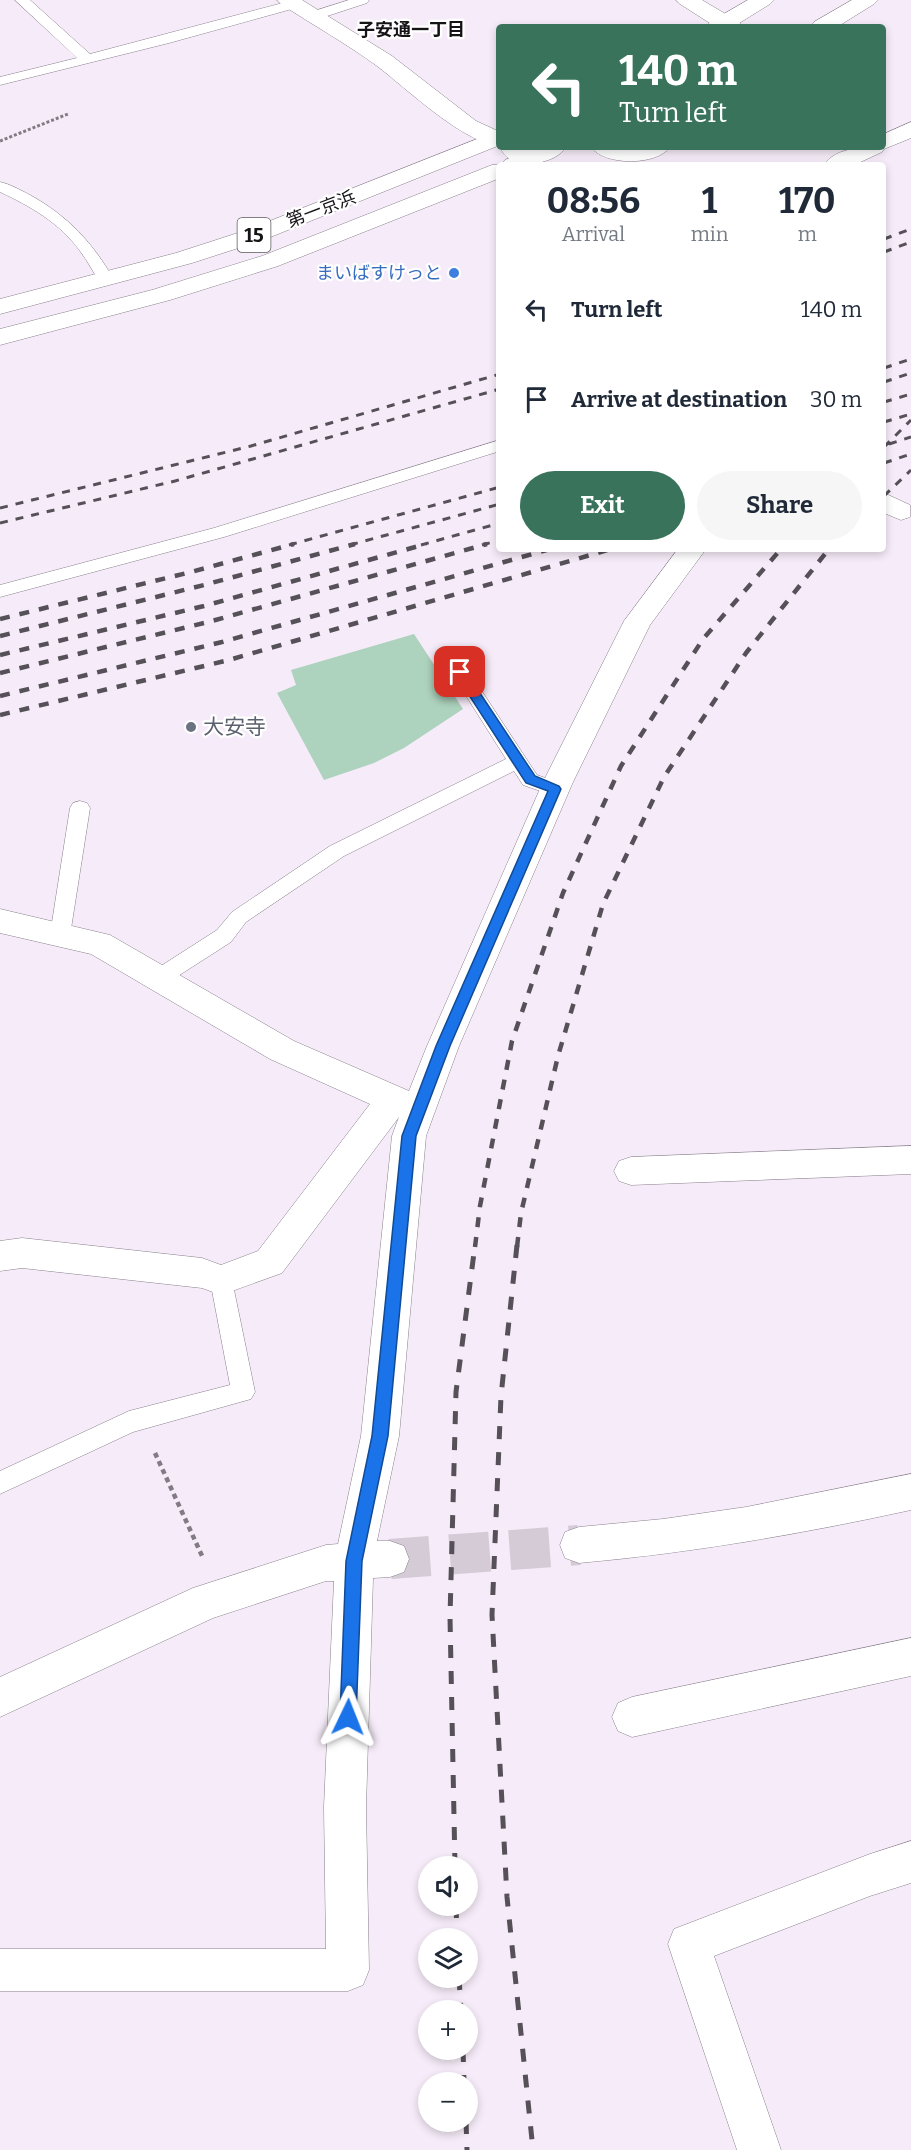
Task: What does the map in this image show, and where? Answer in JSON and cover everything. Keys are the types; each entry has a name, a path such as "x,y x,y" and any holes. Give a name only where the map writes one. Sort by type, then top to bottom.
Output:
{"main road":[{"path":"687,0 722,24"},
{"path":"728,24 764,0"},
{"path":"827,24 867,0"},
{"path":"291,2 384,61 468,126 496,141"},
{"name":"第一京浜","path":"0,307 184,258 512,150"},
{"path":"609,150 624,156 650,150"},
{"path":"841,162 865,150"},
{"name":"第一京浜","path":"0,337 138,301 270,261 496,173"},
{"path":"0,1256 22,1253 202,1273 221,1280 270,1262 406,1104 443,1046 555,789 638,621 690,552"},
{"path":"0,921 99,944 282,1050 406,1104"},
{"path":"0,1970 348,1970 345,1807 372,1560 380,1436 409,1136 406,1104"},
{"path":"631,1171 911,1160"},
{"path":"579,1545 625,1542 834,1510 911,1492"},
{"path":"0,1697 207,1601 326,1563 372,1560"},
{"path":"632,1718 911,1657"},
{"path":"759,2150 689,1944 870,1875 911,1862"}],"lane":[{"path":"22,0 87,59"},
{"path":"313,16 362,0"},
{"path":"0,81 291,2"},
{"path":"0,186 51,213 86,246 106,280"},
{"path":"0,591 218,533 496,446"},
{"path":"460,672 530,780 555,789"},
{"path":"157,979 224,936 238,917 337,851 518,761"},
{"path":"60,935 80,808"},
{"path":"0,1483 140,1419 243,1392 221,1280"}],"path":[{"path":"0,141 68,114"},
{"path":"140,1419 220,1597"}],"green space":[{"path":"414,634 463,709 404,748 374,763 324,780 277,693 296,685 291,670"}],"tunnel":[{"path":"390,1559 579,1545"}],"railway":[{"path":"886,238 911,229"},
{"path":"886,251 911,242"},
{"path":"886,367 911,359"},
{"path":"886,381 911,373"},
{"path":"0,508 251,446 496,375"},
{"path":"0,523 175,481 496,390"},
{"path":"886,401 911,394"},
{"path":"886,421 911,414"},
{"path":"886,445 911,420"},
{"path":"889,444 911,437"},
{"path":"886,462 911,454"},
{"path":"886,494 911,470"},
{"path":"289,545 496,488"},
{"path":"350,545 496,505"},
{"path":"421,545 496,524"},
{"path":"482,545 496,541"},
{"path":"0,619 294,544"},
{"path":"0,636 204,585 355,544"},
{"path":"0,655 204,606 426,544"},
{"path":"0,673 212,621 487,544"},
{"path":"0,696 222,642 539,552"},
{"path":"0,715 229,660 601,552"},
{"path":"475,1247 480,1206 512,1041 563,893 621,766 703,639 778,552"},
{"path":"517,1247 521,1213 558,1056 603,904 664,777 746,653 827,552"},
{"path":"455,1856 450,1617 456,1392 475,1245"},
{"path":"517,1245 501,1396 492,1615 507,1897 533,2150"},
{"path":"456,1916 457,1928"},
{"path":"460,1988 460,2000"},
{"path":"463,2060 464,2072"},
{"path":"466,2132 467,2150"}],"place":[{"name":"まいばすけっと","path":"454,273"},
{"name":"大安寺","path":"191,727"}],"district":[{"name":"子安通一丁目","path":"411,30"}],"route":[{"path":"348,1717 354,1561 380,1436 409,1136 443,1046 555,789 530,780 460,672"}]}
